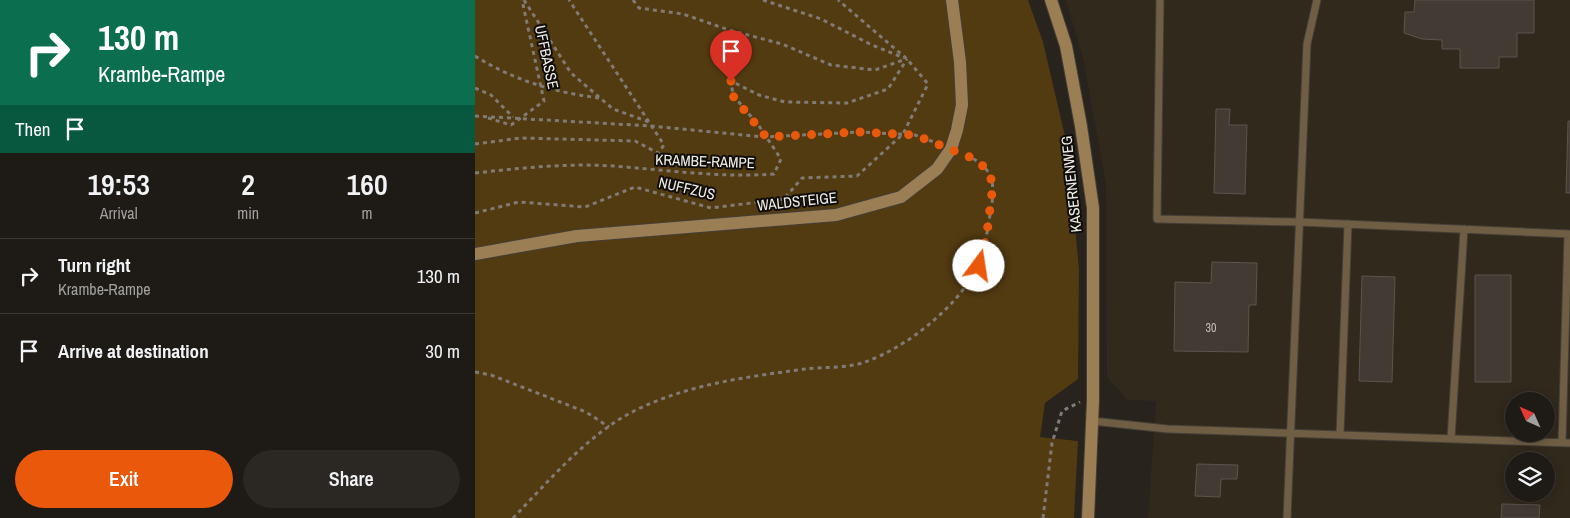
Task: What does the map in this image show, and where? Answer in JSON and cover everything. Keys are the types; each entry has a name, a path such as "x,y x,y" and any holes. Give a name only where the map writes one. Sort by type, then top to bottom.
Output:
{"street":[{"name":"WALDSTEIGE","path":"475,254 577,236 836,215 901,197 937,169 951,149 957,130 961,105 960,62 952,0"},
{"name":"KASERNENWEG","path":"1051,0 1066,46 1081,126 1093,208 1093,400 1088,518"}],"lane":[{"path":"1160,0 1157,219 1299,222 1569,234 1562,442"},
{"path":"1287,518 1307,44 1317,0"},
{"path":"1340,435 1348,224"},
{"path":"1451,439 1464,229"},
{"path":"1092,422 1168,429 1570,442"}],"path":[{"name":"UFFBASSE","path":"482,116 511,125 545,102 523,0"},
{"path":"513,518 609,427 635,411 677,392 768,374 864,363 889,351 938,318 963,290 979,266 992,205 993,184 987,169 972,158 915,135 860,132 766,137 650,124 613,109 571,73 523,0"},
{"path":"475,144 521,138 635,141 658,152 664,145 569,0"},
{"path":"633,0 639,8 683,14 729,30 782,44 831,65 875,70 907,59"},
{"path":"763,0 821,19 872,45 907,59"},
{"path":"838,0 907,59"},
{"path":"475,56 489,64 542,86 573,95 601,98"},
{"name":"NUFFZUS","path":"475,213 519,202 585,207 635,188 711,208 784,199 802,178 857,176 903,134 928,84 907,59"},
{"name":"KRAMBE-RAMPE","path":"475,173 556,165 613,166 671,172 749,176 774,174 781,159 733,96 731,81 759,95 785,102 847,103 888,89 907,59"},
{"path":"475,88 491,95 514,117"},
{"path":"475,114 482,116 650,124"},
{"path":"475,372 491,375 586,412 609,427"},
{"path":"1043,518 1052,443 1062,411 1076,403 1093,400"}],"shaded area":[{"path":"475,0 1028,0 1043,42 1068,149 1079,270 1078,379 1045,403 1040,437 1078,441 1074,518 475,518"},
{"path":"1066,0 1570,0 1570,518 1148,518 1156,401 1127,400 1107,377 1106,184 1083,58"}],"building":[{"path":"1415,0 1534,0 1534,33 1517,33 1517,57 1499,57 1499,68 1460,68 1460,49 1442,49 1442,40 1422,39 1404,33 1405,12 1414,12"},
{"path":"1216,109 1230,109 1229,125 1247,125 1245,194 1214,193"},
{"path":"1568,121 1570,121 1570,193 1566,193"},
{"path":"1212,262 1257,263 1256,305 1249,305 1248,352 1174,351 1175,282 1211,283"},
{"path":"1475,275 1511,275 1511,382 1475,382"},
{"path":"1362,276 1395,277 1392,382 1359,381"},
{"path":"1197,464 1238,465 1237,479 1221,479 1220,497 1195,496"},
{"path":"1502,504 1540,505 1539,518 1501,518"}],"route":[{"path":"731,81 733,96 766,137 860,132 915,135 972,158 982,164 991,175 993,184 992,205 979,266"}]}
